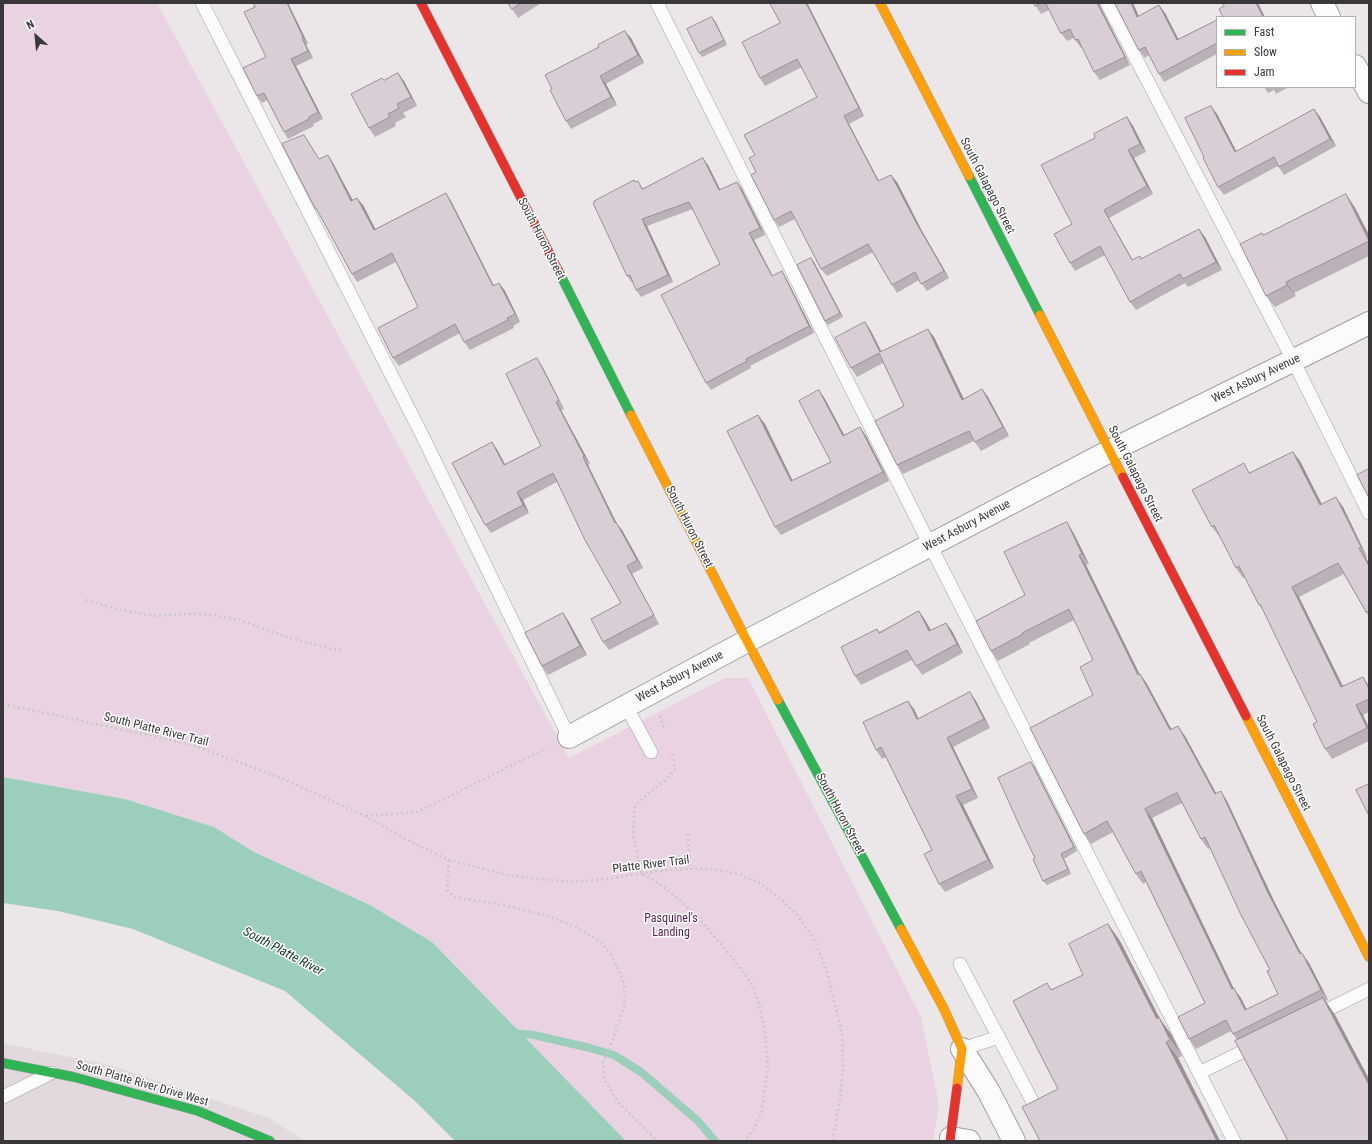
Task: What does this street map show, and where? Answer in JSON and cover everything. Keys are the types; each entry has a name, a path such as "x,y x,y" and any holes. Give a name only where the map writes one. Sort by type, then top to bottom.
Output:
{"street":[{"name":"South Huron Street","path":"421,3 747,641 944,1008 962,1049 989,1092 1014,1141"},
{"name":"South Galapago Street","path":"880,3 1369,957"},
{"path":"1322,3 1328,16"},
{"path":"1356,68 1369,92"},
{"name":"West Asbury Avenue","path":"569,737 747,641 1110,451 1369,323"},
{"path":"957,1140 962,1049"},
{"name":"South Platte River Drive West","path":"3,1063 74,1077 198,1111 270,1141"}],"lane":[{"path":"202,3 423,437 569,737"},
{"path":"657,3 930,545 1234,1141"},
{"path":"1107,3 1293,360 1369,513"},
{"path":"626,706 652,752"},
{"path":"960,964 1038,1112"},
{"path":"1306,1020 1369,989"},
{"path":"962,1049 999,1037"},
{"path":"1199,1073 1264,1041"},
{"path":"3,1097 51,1073"}],"path":[{"path":"86,600 121,610 156,616 194,614 212,615 240,620 284,636 341,650"},
{"path":"652,692 664,728"},
{"name":"South Platte River Trail","path":"3,704 193,745 281,778 365,816"},
{"path":"365,816 417,812 569,737"},
{"path":"670,749 674,761 674,769 666,780 648,792 635,806 633,833 641,873 663,886 694,914 722,945 753,986 760,1008 765,1032 768,1066 762,1111 754,1129 744,1141"},
{"name":"Platte River Trail","path":"365,816 407,840 449,860 511,876 571,882 608,879 641,873 690,869 712,870 739,874 760,883 783,901 799,918 815,941 826,969 842,1033 843,1065 840,1100 832,1141"},
{"path":"688,834 690,869"},
{"path":"449,860 447,890 454,897 502,905 545,915 576,926 601,942 612,956 624,983 625,1004 611,1045 603,1062 604,1079 618,1102 657,1141"}],"shaded area":[{"path":"3,1043 113,1066 269,1118 305,1141 3,1141"}],"green space":[{"name":"Pasquinel's Landing","path":"3,3 157,3 569,758 725,678 748,678 921,1017 939,1105 933,1141 626,1141 432,942 370,905 254,852 214,827 125,799 3,777"}],"water":[{"name":"South Platte River","path":"3,777 125,799 214,827 254,852 370,905 432,942 626,1141 455,1141 414,1100 285,991 133,929 58,911 3,903"}],"building":[{"path":"253,3 287,3 308,51 291,59 318,112 309,117 309,119 284,132 264,93 257,96 243,68 266,57 244,12 255,7"},
{"path":"508,3 521,3 512,9"},
{"path":"770,3 806,3 859,108 844,116 878,181 891,175 944,271 921,284 915,272 892,285 868,244 821,269 791,211 774,220 751,175 756,172 749,158 755,155 744,135 817,97 797,59 760,78 742,42 780,23"},
{"path":"1034,3 1041,3 1035,6"},
{"path":"1046,3 1097,3 1125,57 1094,72 1078,39 1075,40 1070,29 1061,33"},
{"path":"1115,3 1131,3 1137,17 1159,5 1177,40 1216,20 1216,44 1159,74 1145,47 1139,50"},
{"path":"1222,3 1256,3 1262,16 1222,16 1219,9 1224,6"},
{"path":"712,17 724,40 699,53 687,29"},
{"path":"625,31 638,55 600,76 611,97 566,121 550,90 552,89 545,75 599,47 598,45"},
{"path":"398,73 411,97 397,104 399,108 388,114 390,117 369,128 351,94 382,78 384,80"},
{"path":"1211,106 1235,152 1314,109 1330,139 1279,167 1274,157 1218,187 1185,118"},
{"path":"1127,117 1140,144 1128,150 1147,186 1104,210 1132,260 1140,256 1141,259 1199,229 1216,262 1183,279 1180,274 1130,302 1100,246 1070,263 1054,234 1072,224 1041,165 1095,138 1094,134"},
{"path":"304,135 319,159 328,155 351,201 357,198 374,230 446,193 493,286 499,283 515,314 507,318 508,320 464,342 455,324 393,358 378,328 418,307 392,253 352,274 315,208 282,144"},
{"path":"703,158 719,190 737,182 760,228 749,233 772,276 782,271 809,326 746,359 747,361 706,383 661,295 720,264 689,202 642,219 668,275 636,290 630,275 627,276 593,203 595,202 594,201 634,180 635,182 638,181 642,189"},
{"path":"1346,194 1369,241 1286,282 1287,285 1266,296 1240,244 1262,233 1263,235"},
{"path":"811,258 840,313 825,321 797,265"},
{"path":"865,322 880,352 928,329 962,400 982,389 1003,427 975,442 969,431 897,465 875,421 904,406 879,353 851,368 835,338"},
{"path":"537,358 559,400 556,402 584,456 583,457 615,523 616,522 637,560 627,566 654,615 603,642 591,619 621,603 585,540 553,473 517,492 523,505 485,525 452,463 492,442 504,465 541,446 506,374"},
{"path":"819,390 843,436 860,427 883,472 775,527 727,431 758,415 791,481 831,462 799,401"},
{"path":"1293,452 1320,505 1336,497 1361,547 1359,548 1369,566 1369,611 1366,612 1338,563 1292,587 1341,687 1363,677 1369,689 1369,699 1356,705 1367,728 1325,749 1313,724 1317,722 1260,604 1259,605 1239,566 1236,568 1214,525 1212,527 1192,490 1244,463 1249,473"},
{"path":"1369,469 1369,498 1357,475"},
{"path":"1067,522 1082,554 1079,555 1138,675 1140,674 1170,730 1178,726 1215,794 1221,791 1268,893 1321,990 1233,1034 1226,1020 1189,1039 1178,1017 1205,1003 1141,871 1136,874 1107,821 1084,834 1030,728 1093,695 1080,667 1093,660 1069,609 991,651 976,621 1025,595 1004,552","holes":["1177,793 1201,839 1205,837 1240,913 1270,970 1267,971 1278,994 1245,1010 1234,988 1232,989 1145,809"]},
{"path":"919,611 929,631 946,623 957,644 916,666 907,650 855,676 841,647 877,629 879,633"},
{"path":"563,613 580,646 542,666 525,633"},
{"path":"970,692 984,719 947,738 972,789 956,796 988,860 939,884 924,854 932,850 881,747 876,750 863,722 908,701 917,719"},
{"path":"1031,762 1074,847 1061,854 1068,869 1043,881 1033,859 1035,858 998,778"},
{"path":"1369,784 1369,816 1356,790"},
{"path":"1108,924 1157,1019 1159,1017 1170,1040 1166,1042 1217,1141 1040,1141 1022,1107 1058,1089 1013,1001 1047,983 1051,990 1083,975 1069,944"},
{"path":"1323,998 1369,1085 1369,1141 1288,1141 1235,1041"}],"waterway":[{"path":"512,1033 534,1035 614,1055 641,1072 697,1120 715,1141"}],"traffic: fast":[{"path":"969,176 1040,315"},
{"path":"560,274 631,415"},
{"path":"778,700 901,929"},
{"path":"3,1063 74,1077 198,1111 270,1141"}],"traffic: slow":[{"path":"880,3 969,176"},
{"path":"1040,315 1123,477"},
{"path":"631,415 778,700"},
{"path":"1246,716 1369,957"},
{"path":"901,929 944,1009 962,1049 957,1088"}],"traffic: jam":[{"path":"421,3 560,274"},
{"path":"1123,477 1246,716"},
{"path":"950,1141 957,1088"}]}
